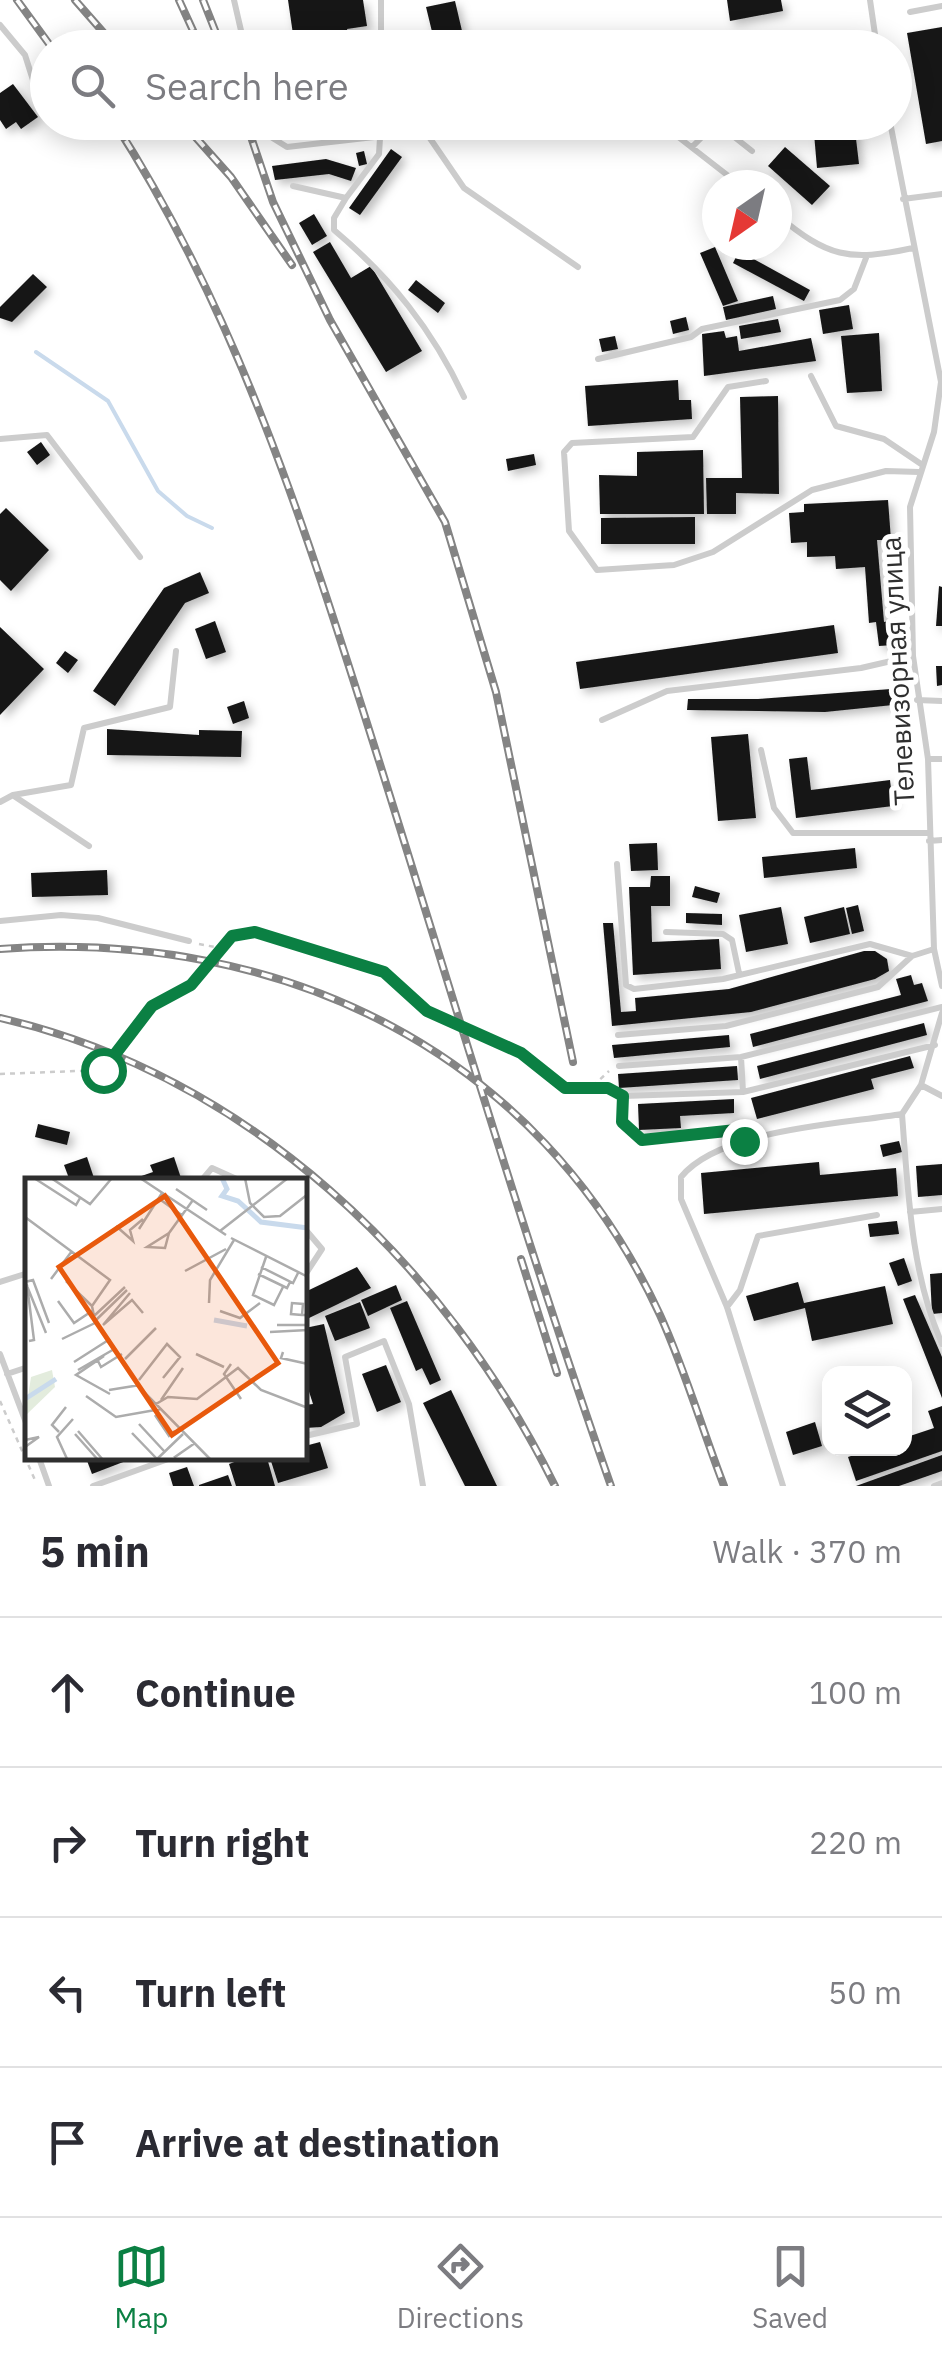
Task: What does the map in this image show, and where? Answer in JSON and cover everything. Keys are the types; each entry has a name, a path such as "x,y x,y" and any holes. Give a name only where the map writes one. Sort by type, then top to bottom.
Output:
{"lane":[{"path":"234,0 241,30"},
{"path":"381,0 381,30"},
{"path":"870,0 874,30"},
{"path":"910,12 942,6"},
{"path":"0,25 25,55 30,71"},
{"path":"276,140 287,147 347,140"},
{"path":"381,140 379,154 334,218 334,230 379,268 439,343 464,397"},
{"path":"431,140 464,188 578,266"},
{"path":"683,140 721,170"},
{"path":"693,147 699,140"},
{"path":"738,140 752,151"},
{"name":"Телевизорная улица","path":"893,140 912,248 936,338 941,382 938,432 920,468 910,507 913,656 928,759 929,836 938,887 934,950 942,986"},
{"path":"293,186 346,198"},
{"path":"903,199 942,194"},
{"path":"792,227 812,244 844,256 866,258 912,248"},
{"path":"598,359 691,337 702,330 840,300 854,289 866,258"},
{"path":"810,376 836,426 884,439 920,468"},
{"path":"766,382 728,387 693,437 572,443 564,452 568,532 597,570 674,565 713,552 812,490 886,471 920,468"},
{"path":"0,440 47,434 140,556"},
{"path":"0,802 13,795 70,785 84,728 170,706 176,651"},
{"path":"602,720 667,691 861,668 913,656"},
{"path":"917,700 942,701"},
{"path":"761,750 774,808 793,832 929,836 942,840"},
{"path":"928,759 942,759"},
{"path":"13,795 89,846"},
{"path":"617,864 626,986 634,990 739,973 870,944 912,956"},
{"path":"0,920 98,918 189,941"},
{"path":"666,932 723,934 732,940 739,973"},
{"path":"618,1035 726,1026 878,987 912,956 934,950"},
{"path":"619,1066 740,1057 942,1010 921,1084 902,1114 910,1212 928,1314 942,1344"},
{"path":"744,1141 736,1130 642,1140 622,1122 623,1096 743,1092 934,1045"},
{"path":"740,1057 743,1092"},
{"path":"921,1084 942,1096"},
{"path":"783,1486 726,1307 680,1199 681,1176 702,1157 744,1141 902,1114"},
{"path":"204,1178 212,1168 234,1178"},
{"path":"910,1212 942,1209"},
{"path":"726,1307 740,1290 758,1236 877,1215"},
{"path":"308,1233 322,1249 308,1270"},
{"path":"0,1282 25,1274"},
{"path":"308,1435 357,1424 345,1356 384,1341 408,1404 423,1486"},
{"path":"0,1354 25,1420"},
{"path":"7,1374 25,1368"},
{"path":"40,1461 49,1486"},
{"path":"94,1486 145,1463"},
{"path":"934,1486 942,1484"}],"path":[{"path":"0,1074 103,1070 152,1006 191,985 232,936 255,932 384,972 427,1011 521,1053 565,1088 608,1088 623,1096"},
{"path":"189,941 222,949"},
{"path":"592,1088 606,1072 619,1066"},
{"path":"0,1401 25,1457"},
{"path":"27,1461 38,1486"}],"building":[{"path":"288,0 363,0 367,26 292,30"},
{"path":"727,0 781,0 783,11 730,21"},
{"path":"455,1 462,30 432,30 426,7"},
{"path":"942,27 942,141 926,144 912,62 912,32"},
{"path":"13,84 30,106 30,123 21,129 16,122 6,129 0,120 0,93"},
{"path":"815,140 856,140 859,164 817,168"},
{"path":"785,147 830,186 812,205 792,187 792,170 773,170 768,166"},
{"path":"391,149 402,157 360,215 349,208"},
{"path":"364,151 367,164 359,166 356,153"},
{"path":"326,159 356,168 351,181 329,174 275,180 272,166"},
{"path":"314,214 327,236 312,245 299,223"},
{"path":"330,242 351,278 371,266 422,351 386,372 313,252"},
{"path":"703,260 721,260 738,301 723,306"},
{"path":"755,260 810,290 804,301 733,263"},
{"path":"33,274 47,287 12,322 0,318 0,307"},
{"path":"416,280 445,303 438,313 408,290"},
{"path":"773,296 776,309 726,320 723,307"},
{"path":"849,305 853,329 823,334 819,310"},
{"path":"686,317 689,330 673,334 670,321"},
{"path":"778,319 781,332 741,339 739,326"},
{"path":"724,331 726,338 737,336 739,351 811,338 816,361 704,376 702,334"},
{"path":"879,333 882,391 847,393 841,336"},
{"path":"615,336 618,349 602,352 599,339"},
{"path":"678,380 679,400 691,400 692,419 588,426 585,386"},
{"path":"778,396 779,494 736,493 736,514 707,514 706,478 742,478 740,397"},
{"path":"41,442 50,455 37,465 27,452"},
{"path":"703,450 704,514 600,514 599,475 637,476 637,452"},
{"path":"534,454 536,465 508,471 506,459"},
{"path":"888,500 891,540 877,540 884,622 890,621 893,645 879,646 876,622 869,623 865,567 836,569 835,556 807,557 807,542 791,543 789,513 804,512 804,504"},
{"path":"6,508 49,550 11,591 0,580 0,514"},
{"path":"695,517 695,544 601,544 601,518"},
{"path":"200,572 209,593 185,603 115,706 93,691 164,588"},
{"path":"939,586 942,626 936,626"},
{"path":"215,621 226,652 206,659 195,629"},
{"path":"834,625 838,653 580,689 576,662"},
{"path":"0,627 44,669 0,715"},
{"path":"65,651 78,660 68,673 56,663"},
{"path":"936,666 942,666 942,685 937,686"},
{"path":"891,689 893,705 825,712 687,710 688,699 758,699"},
{"path":"244,701 249,718 233,724 227,707"},
{"path":"107,729 199,735 199,730 242,731 241,757 107,755"},
{"path":"748,734 756,818 718,821 711,737"},
{"path":"807,757 811,790 890,780 893,806 796,818 789,759"},
{"path":"657,843 658,870 631,871 629,844"},
{"path":"855,848 857,868 764,878 762,857"},
{"path":"107,870 108,895 32,897 31,873"},
{"path":"651,876 670,876 670,906 651,906 652,942 719,939 721,969 633,975 629,887 650,887"},
{"path":"695,886 720,893 717,903 692,897"},
{"path":"858,905 864,931 852,934 846,908"},
{"path":"781,907 788,944 746,952 739,915"},
{"path":"844,907 850,934 810,943 804,917"},
{"path":"686,913 722,914 722,925 686,923"},
{"path":"603,923 613,923 621,1012 636,1011 635,998 729,989 864,951 875,951 887,959 889,971 875,979 751,1012 612,1026"},
{"path":"911,975 914,985 922,983 928,1001 753,1047 750,1034 901,995 896,979"},
{"path":"924,1023 927,1035 760,1079 757,1066"},
{"path":"729,1035 730,1047 614,1058 612,1045"},
{"path":"910,1056 914,1068 871,1079 874,1089 757,1119 751,1098"},
{"path":"737,1066 738,1080 619,1088 618,1074"},
{"path":"734,1099 734,1113 680,1116 681,1128 639,1130 638,1104"},
{"path":"38,1124 70,1132 67,1145 35,1137"},
{"path":"899,1141 902,1152 883,1157 880,1145"},
{"path":"87,1157 94,1178 69,1178 64,1165"},
{"path":"174,1157 181,1178 136,1178 153,1172 150,1165"},
{"path":"819,1162 820,1175 896,1168 898,1196 704,1214 701,1173"},
{"path":"942,1164 942,1195 918,1197 916,1166"},
{"path":"897,1221 899,1234 870,1237 868,1224"},
{"path":"904,1258 912,1281 898,1286 889,1263"},
{"path":"357,1267 371,1288 308,1319 308,1291"},
{"path":"942,1273 942,1313 932,1314 930,1274"},
{"path":"798,1282 804,1303 885,1286 893,1324 812,1341 805,1308 754,1321 746,1296"},
{"path":"396,1285 402,1300 368,1316 361,1300"},
{"path":"915,1295 942,1357 942,1398 903,1299"},
{"path":"407,1301 441,1380 430,1385 422,1368 416,1371 390,1308"},
{"path":"360,1302 370,1328 335,1341 325,1316"},
{"path":"324,1324 345,1413 321,1427 308,1428 308,1405 313,1404 308,1388 308,1327"},
{"path":"386,1365 401,1402 377,1412 362,1374"},
{"path":"451,1390 497,1486 465,1486 423,1403"},
{"path":"942,1406 942,1451 856,1481 848,1457 912,1456 912,1435 934,1428 928,1411"},
{"path":"815,1422 822,1446 793,1455 786,1432"},
{"path":"320,1442 328,1468 278,1483 271,1461 308,1461 308,1445"},
{"path":"942,1455 942,1471 899,1486 856,1486"},
{"path":"87,1461 126,1461 92,1474"},
{"path":"268,1461 275,1486 236,1486 229,1464"},
{"path":"187,1467 194,1486 173,1486 169,1473"},
{"path":"228,1475 232,1486 199,1486 199,1485"}],"waterway":[{"path":"36,352 108,401 158,491 187,516 212,528"}],"railway":[{"path":"17,0 39,30"},
{"path":"75,0 101,30"},
{"path":"179,0 193,30"},
{"path":"203,0 215,30"},
{"path":"125,140 199,274 235,352 298,514 611,1486"},
{"path":"198,140 231,177 292,265"},
{"path":"252,140 273,202 330,320 445,522 496,692 573,1062"},
{"path":"0,949 105,948 205,961 301,986 390,1026 472,1078 545,1144 608,1223 660,1315 724,1486"},
{"path":"0,1018 91,1045 176,1084 256,1132 329,1190 396,1255 457,1327 510,1404 555,1486"},
{"path":"521,1259 557,1373"}],"route":[{"path":"103,1070 152,1006 191,985 232,936 255,932 306,947 341,963 384,972 427,1011 521,1053 565,1088 608,1088 623,1096 622,1122 642,1140 688,1132 736,1130 744,1141"}]}
